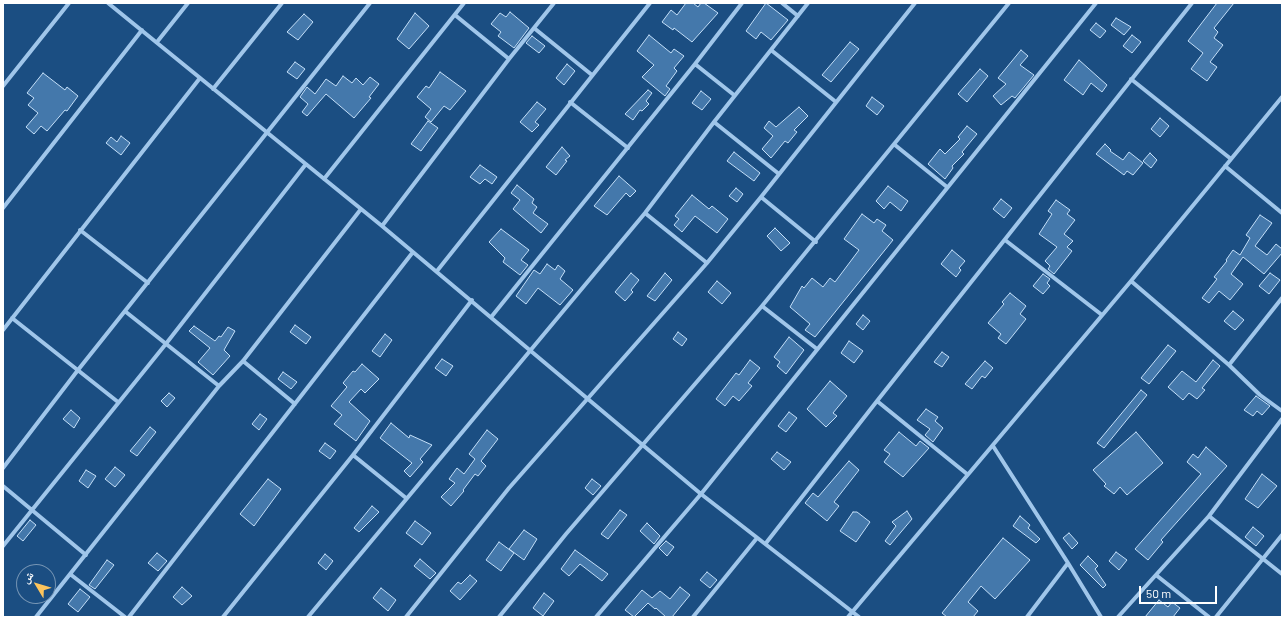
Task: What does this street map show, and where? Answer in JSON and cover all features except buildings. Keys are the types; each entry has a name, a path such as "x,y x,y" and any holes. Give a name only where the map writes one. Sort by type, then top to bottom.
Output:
{"street":[{"path":"3,86 69,3"},
{"path":"108,3 157,42 213,90 437,270 701,494 860,617"},
{"path":"157,42 188,3"},
{"path":"213,90 282,3"},
{"path":"3,468 78,370 268,134 370,3"},
{"path":"324,179 464,3"},
{"path":"382,226 509,59 554,3"},
{"path":"437,270 650,3"},
{"path":"492,316 628,148 742,3"},
{"path":"782,3 798,16"},
{"path":"308,617 645,213 734,95 808,3"},
{"path":"406,617 509,488 707,263 915,3"},
{"path":"499,617 566,534 644,445 816,242 1009,3"},
{"path":"596,617 701,494 1096,3"},
{"path":"766,543 1192,3"},
{"path":"455,15 509,59"},
{"path":"534,28 592,75"},
{"path":"3,208 142,30"},
{"path":"771,50 836,102"},
{"path":"695,64 734,95"},
{"path":"3,330 200,78"},
{"path":"1131,79 1231,159"},
{"path":"848,617 1131,281 1282,97"},
{"path":"570,102 628,148"},
{"path":"714,122 779,174"},
{"path":"895,145 947,187"},
{"path":"3,546 164,345 306,164"},
{"path":"1225,166 1282,213"},
{"path":"761,197 816,242"},
{"path":"36,617 220,386 242,361 361,209"},
{"path":"645,213 707,263"},
{"path":"80,230 148,283"},
{"path":"1005,240 1102,315"},
{"path":"129,617 413,252"},
{"path":"1131,281 1230,365 1260,395 1282,411"},
{"path":"1230,365 1282,298"},
{"path":"223,617 353,455 472,300"},
{"path":"762,306 817,349"},
{"path":"126,312 164,345 220,386"},
{"path":"12,318 118,402"},
{"path":"242,361 295,404"},
{"path":"877,401 967,474"},
{"path":"1118,617 1209,516 1282,419"},
{"path":"993,446 1101,617"},
{"path":"353,455 406,498"},
{"path":"3,486 86,555"},
{"path":"1209,516 1282,574"},
{"path":"1216,617 1282,535"},
{"path":"693,617 758,538"},
{"path":"1027,617 1068,563"},
{"path":"70,574 125,617"},
{"path":"1156,575 1208,617"}]}
